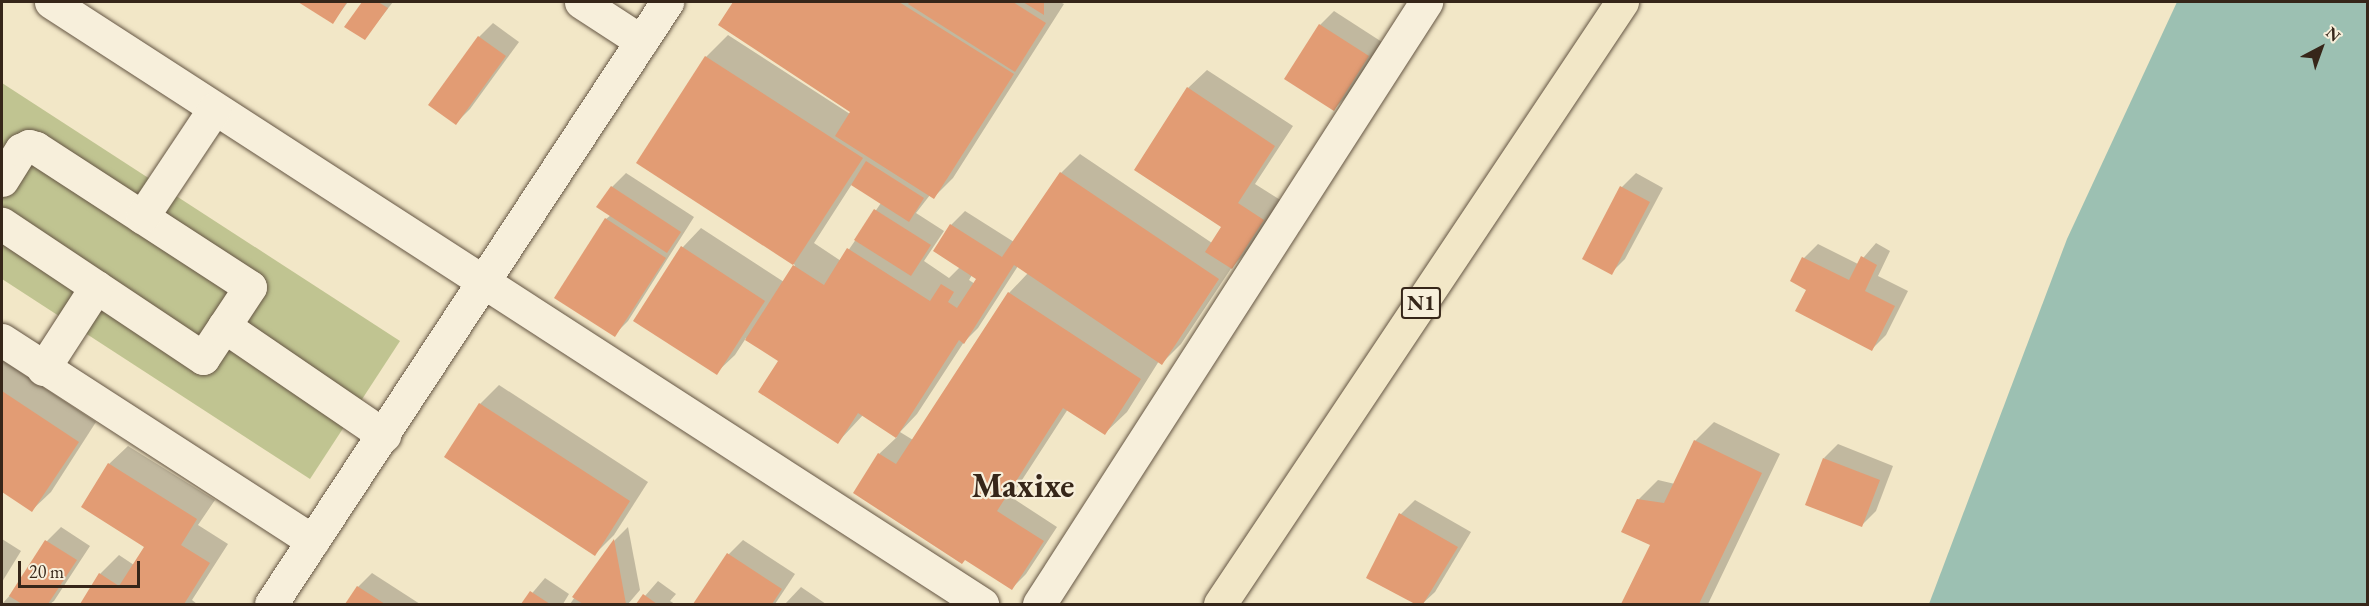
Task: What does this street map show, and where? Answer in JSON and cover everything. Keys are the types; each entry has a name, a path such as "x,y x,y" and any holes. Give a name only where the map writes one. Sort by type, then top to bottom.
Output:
{"highway":[{"name":"N1","path":"1220,604 1622,2"}],"street":[{"path":"51,2 982,604"},
{"path":"581,2 640,41"},
{"path":"271,604 667,2"},
{"path":"1039,604 1426,2"},
{"path":"142,217 214,109"},
{"path":"2,224 203,358 250,287 29,146 21,150 3,175"},
{"path":"46,364 96,287"},
{"path":"224,326 384,435"},
{"path":"2,340 46,364 313,542"}],"green space":[{"path":"2,83 400,341 310,479 2,279"}],"shaded area":[{"path":"2177,2 2367,2 2367,604 1929,604 2067,239"}],"building":[{"path":"298,2 347,2 333,24"},
{"path":"362,2 378,2 388,8 365,40 344,27"},
{"path":"733,2 899,2 1014,74 934,199 835,136 850,112 718,25"},
{"path":"910,2 1013,2 1046,23 1015,72 908,4"},
{"path":"1023,2 1044,2 1044,15"},
{"path":"1319,24 1369,56 1334,111 1284,79"},
{"path":"478,36 506,56 456,125 428,105"},
{"path":"705,56 863,158 793,265 636,163"},
{"path":"1187,87 1275,146 1238,203 1264,220 1232,269 1205,252 1221,227 1134,170"},
{"path":"866,161 924,198 909,222 851,185"},
{"path":"1060,172 1219,279 1162,365 1014,265 964,344 959,340 896,438 858,413 838,444 758,392 778,361 745,340 793,265 824,285 847,248 930,301 941,284 954,292 948,302 957,308 976,279 933,251 950,224 1002,257"},
{"path":"611,186 681,232 667,253 596,207"},
{"path":"1620,186 1650,202 1612,275 1582,259"},
{"path":"874,209 931,245 911,276 854,240"},
{"path":"605,218 666,258 615,337 554,298"},
{"path":"681,246 765,301 717,375 633,321"},
{"path":"1861,256 1877,265 1865,291 1895,306 1872,351 1795,311 1806,290 1790,281 1802,257 1849,280"},
{"path":"1008,292 1141,379 1105,435 1063,408 997,511 1044,541 1012,590 965,560 962,564 853,493 878,453 896,464"},
{"path":"2,391 79,442 32,512 2,492"},
{"path":"479,403 630,501 595,556 444,457"},
{"path":"1694,440 1762,473 1699,604 1621,604 1650,545 1621,532 1637,499 1664,503"},
{"path":"1823,458 1880,480 1862,527 1805,505"},
{"path":"108,463 197,519 181,545 210,563 184,604 80,604 99,573 119,586 144,547 81,507"},
{"path":"1399,513 1458,547 1423,604 1415,604 1366,578"},
{"path":"614,539 626,604 583,604 572,597"},
{"path":"45,540 77,560 48,604 22,604 9,596"},
{"path":"727,553 782,589 772,604 693,604"},
{"path":"357,586 385,604 345,604"},
{"path":"530,591 550,604 521,604"},
{"path":"643,594 657,604 636,604"}],"district":[{"name":"Maxixe","path":"1023,486"}]}
